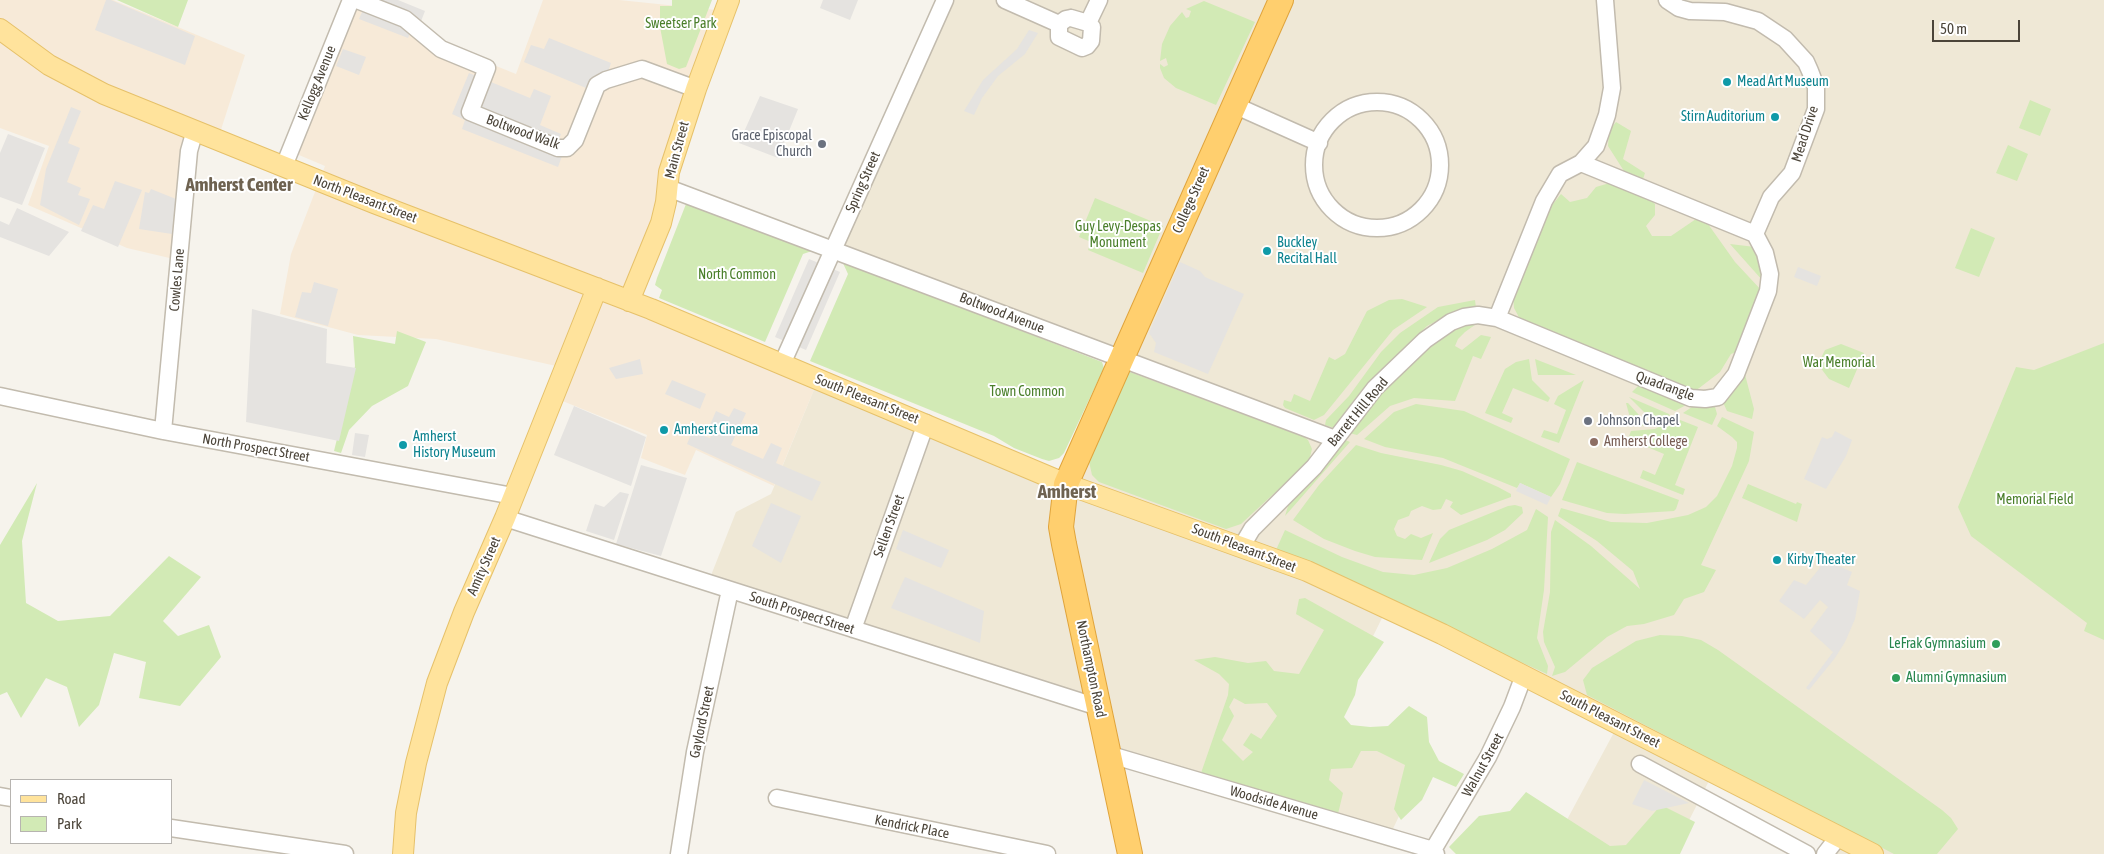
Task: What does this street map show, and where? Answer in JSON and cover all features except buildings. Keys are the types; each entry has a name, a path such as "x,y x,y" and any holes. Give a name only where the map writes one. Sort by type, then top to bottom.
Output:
{"highway":[{"name":"College Street","path":"1066,484 1120,358 1280,0"},
{"name":"Northampton Road","path":"1066,484 1061,527 1098,707 1111,755 1130,854"}],"main road":[{"name":"Main Street","path":"629,301 661,223 669,172 696,89 729,0"},
{"name":"North Pleasant Street","path":"0,29 33,55 71,78 368,201 629,301"},
{"name":"Amity Street","path":"402,854 406,813 431,701 464,612 505,518 597,288"},
{"name":"South Pleasant Street","path":"629,301 926,423 1066,484 1307,571 1442,634 1873,854"}],"street":[{"name":"Kellogg Avenue","path":"284,166 351,0"},
{"name":"Boltwood Walk","path":"357,0 405,19 441,49 487,68 470,112 558,148 567,148 575,140 597,85 606,80 642,69 696,89"},
{"name":"Spring Street","path":"782,364 945,0"},
{"path":"1005,0 1059,24"},
{"path":"1088,23 1099,0"},
{"path":"1498,318 1544,201 1560,174 1581,162 1596,146 1607,115 1612,88 1605,0"},
{"name":"Mead Drive","path":"1667,0 1679,8 1690,11 1725,12 1758,21 1785,39 1806,62 1810,71 1816,88 1816,109 1792,174 1771,197 1755,234"},
{"path":"1071,18 1088,23 1092,27 1091,41 1082,48 1059,36 1059,24 1071,18"},
{"path":"1373,102 1391,103 1408,109 1422,120 1433,134 1439,151 1440,169 1436,186 1428,202 1407,219 1382,227 1364,226 1348,220 1333,209 1322,195 1316,178 1315,160 1319,143 1327,127 1340,114 1356,106 1373,102"},
{"path":"1234,105 1319,143"},
{"name":"Cowles Lane","path":"163,431 188,170 195,130"},
{"path":"1581,162 1755,234"},
{"name":"Boltwood Avenue","path":"668,188 833,248 1335,439"},
{"name":"Quadrangle","path":"1498,318 1691,398 1705,399 1718,397 1736,374 1768,291 1770,274 1765,254 1755,234"},
{"name":"Barrett Hill Road","path":"1242,546 1252,529 1298,485 1376,388 1425,340 1451,322 1464,317 1478,315 1498,318"},
{"name":"North Prospect Street","path":"0,396 163,431 513,496"},
{"name":"Sellen Street","path":"854,629 926,423"},
{"name":"South Prospect Street","path":"505,518 1098,707"},
{"name":"Gaylord Street","path":"679,854 696,752 730,590"},
{"name":"Walnut Street","path":"1434,852 1488,757 1512,707 1524,675"},
{"name":"Woodside Avenue","path":"1111,755 1434,852"},
{"name":"South Pleasant Street","path":"1640,764 1807,854"},
{"name":"Kendrick Place","path":"777,798 1047,854"},
{"path":"172,828 345,854"},
{"path":"1825,854 1840,836"}],"shaded area":[{"path":"0,0 113,0 245,55 218,139 195,130 178,260 127,248 28,205 49,146 0,128 0,29 4,23 0,19"},
{"path":"106,0 111,0 195,36 185,65 95,30"},
{"path":"351,0 444,45 516,74 543,0 619,0 726,11 629,301 818,380 774,486 696,450 685,475 641,458 647,435 560,400 565,368 436,339 358,335 280,314 291,254 325,166 299,155 296,148"},
{"path":"367,0 398,0 425,11 418,29 413,26 408,38 359,19"},
{"path":"823,0 858,0 850,20 820,8"},
{"name":"Amherst College","path":"945,0 2104,0 2104,854 1830,854 1839,836 1714,771 1672,854 1583,854 1562,829 1619,723 1386,610 1330,723 1424,764 1389,837 1111,755 1098,707 708,583 736,512 771,494 818,380 1066,484 1120,359 833,248"},
{"path":"1029,30 1038,33 1025,54 998,76 982,98 974,115 964,111 983,80 1017,49"},
{"path":"549,38 611,63 608,72 590,79 586,88 524,62 531,45 544,49"},
{"path":"343,49 366,57 359,75 336,66"},
{"path":"469,73 530,98 534,89 551,96 540,125 561,134 557,143 562,144 566,157 562,156 558,167 462,129 465,120 452,114"},
{"path":"760,96 798,109 778,158 739,143"},
{"path":"71,107 81,111 68,143 80,148 67,182 81,188 78,195 90,199 79,225 40,205 46,169"},
{"path":"8,134 45,148 22,205 0,197 0,153"},
{"path":"115,181 142,190 118,247 81,231 93,205 104,209"},
{"path":"151,189 176,199 172,234 139,229 145,192 149,193"},
{"path":"17,208 69,232 49,256 0,237 0,221 9,225"},
{"path":"809,259 840,272 806,350 775,337"},
{"path":"1180,262 1200,271 1205,277 1244,294 1208,374 1154,352 1156,343 1149,333"},
{"path":"1798,267 1821,276 1817,286 1794,277"},
{"path":"314,282 338,289 328,326 295,317 302,292 311,293"},
{"path":"252,309 327,329 326,363 356,368 339,441 246,422"},
{"path":"640,359 643,374 616,379 609,368"},
{"path":"672,380 706,394 700,409 665,394"},
{"path":"574,406 646,437 631,486 554,455"},
{"path":"734,408 746,413 731,445 763,459 771,443 782,448 776,463 821,482 812,501 687,444 692,432 710,438 715,428 710,425 716,411 729,417"},
{"path":"1835,431 1852,440 1846,456 1826,489 1804,479 1822,437 1827,439 1832,437"},
{"path":"355,433 369,435 365,457 352,455"},
{"path":"641,465 687,478 661,556 616,544"},
{"path":"1520,483 1551,497 1547,505 1516,491"},
{"path":"620,492 629,494 614,540 586,531 595,504 604,507"},
{"path":"771,503 801,516 781,563 752,546"},
{"path":"903,530 949,550 941,568 896,549"},
{"path":"1823,559 1852,572 1847,585 1860,591 1855,619 1845,642 1835,658 1809,690 1806,688 1833,652 1810,631 1828,607 1820,600 1804,619 1779,601 1794,580 1806,585 1819,569"},
{"path":"905,577 984,611 980,643 891,608"},
{"path":"1644,780 1689,803 1652,811 1632,804"}],"green space":[{"path":"117,0 188,0 178,27"},
{"name":"Sweetser Park","path":"672,0 712,0 686,67 679,69 667,64 660,27 660,6 672,6"},
{"path":"1204,1 1255,22 1216,105 1176,88 1164,78 1160,68 1160,64 1164,67 1168,65 1166,58 1160,61 1162,44 1170,26 1182,12 1186,18 1189,17 1191,11 1186,9"},
{"path":"2030,100 2051,109 2040,136 2019,128"},
{"path":"1616,122 1631,131 1623,159 1645,173 1639,191 1655,204 1655,215 1646,226 1652,236 1671,236 1696,219 1708,224 1735,262 1762,291 1759,302 1736,352 1731,354 1720,372 1694,392 1521,321 1514,308 1513,294 1545,223 1545,214 1561,194 1570,202 1587,198 1596,187 1613,182 1624,171 1608,146 1609,131"},
{"path":"2008,145 2028,154 2017,181 1996,173"},
{"name":"Guy Levy-Despas Monument","path":"1095,198 1163,226 1143,273 1088,250 1091,242 1079,237"},
{"name":"North Common","path":"686,204 695,204 815,250 803,254 765,342 659,298 662,290 655,285 657,278"},
{"path":"1971,228 1995,238 1979,277 1955,268"},
{"path":"1730,244 1755,247 1762,261 1763,281"},
{"name":"Town Common","path":"842,261 1102,362 1104,368 1064,453 1059,458 1049,461 1042,459 1014,448 994,436 810,361 848,274"},
{"path":"1402,299 1427,307 1393,330 1324,415 1314,420 1285,408 1283,405 1284,400 1291,402 1294,394 1310,401 1329,357 1335,360 1345,354 1367,311 1389,300"},
{"path":"1475,300 1476,308 1448,315 1427,326 1380,373 1334,428 1325,425 1326,420 1349,396 1381,352 1400,333 1438,307"},
{"path":"1469,322 1479,322 1458,339 1455,346 1462,350 1481,335 1491,337 1481,359 1473,356 1455,401 1414,398 1390,406 1357,435 1349,433 1379,393 1437,338"},
{"path":"397,331 426,342 408,386 372,406 349,430 341,453 334,451 355,366 353,336 395,344"},
{"name":"Memorial Field","path":"2104,343 2104,640 2084,631 2087,623 1971,536 1958,507 2016,367 2034,370"},
{"name":"War Memorial","path":"1841,344 1864,353 1849,388 1829,379 1820,367 1820,360 1825,350"},
{"path":"1529,359 1532,380 1550,398 1548,402 1513,388 1502,413 1513,418 1511,423 1485,413 1505,369 1516,362"},
{"path":"1535,359 1576,375 1538,375"},
{"path":"1742,363 1754,409 1752,419 1727,411 1721,398"},
{"path":"1127,371 1304,437 1308,440 1312,449 1309,461 1241,524 1226,529 1099,482 1092,475 1088,457"},
{"path":"1584,380 1559,443 1541,437 1544,430 1557,434 1566,410 1554,404 1558,396"},
{"path":"1642,382 1688,404 1675,411 1632,392"},
{"path":"1629,397 1669,414 1670,416 1656,424"},
{"path":"1626,403 1628,403 1649,426 1632,425"},
{"path":"1416,404 1464,411 1570,459 1560,484 1551,497 1520,483 1517,488 1443,458 1385,447 1364,439 1394,412"},
{"path":"1695,405 1715,407 1717,414 1712,425 1683,413"},
{"path":"1722,417 1754,432 1749,461 1701,565 1716,570 1704,592 1684,599 1674,615 1644,624 1627,626 1607,637 1565,672 1552,676 1555,667 1544,642 1543,632 1550,592 1551,532 1555,520 1591,546 1640,589 1633,571 1597,541 1558,516 1561,508 1611,522 1647,523 1688,515 1706,507 1717,496 1732,466 1737,448 1737,442 1717,426"},
{"path":"1675,418 1698,427 1675,485 1685,489 1683,495 1640,478 1643,470 1655,475 1664,454 1628,439 1631,431 1655,429"},
{"path":"1343,439 1350,442 1285,516 1289,503"},
{"path":"1356,445 1381,453 1462,471 1498,487 1511,494 1511,497 1461,515 1450,507 1453,502 1446,499 1441,509 1433,510 1422,506 1411,511 1409,516 1398,520 1394,529 1397,536 1405,539 1411,534 1421,538 1433,533 1422,560 1375,557 1355,551 1324,539 1293,520 1319,485"},
{"path":"1577,462 1679,500 1676,509 1674,511 1625,514 1607,513 1562,500"},
{"path":"37,483 22,541 26,603 58,621 110,616 169,556 201,577 163,621 178,636 209,625 221,657 180,706 139,698 146,662 114,653 99,705 79,727 67,687 46,678 21,718 7,692 0,695 0,545"},
{"path":"1748,484 1796,504 1797,502 1802,504 1797,522 1742,498"},
{"path":"1508,506 1522,507 1523,513 1505,530 1487,540 1429,563 1440,539 1449,530"},
{"path":"1536,509 1548,517 1544,590 1537,638 1548,666 1547,674 1276,550 1285,530 1342,557 1383,572 1414,575 1447,568 1492,549 1527,530"},
{"path":"1305,598 1384,642 1358,680 1355,695 1344,717 1351,725 1388,726 1409,706 1427,717 1429,742 1439,761 1464,774 1456,787 1433,777 1422,800 1401,820 1394,809 1405,765 1377,751 1361,751 1352,768 1331,769 1329,780 1343,793 1337,818 1261,796 1201,773 1228,695 1229,684 1219,674 1194,660 1215,657 1248,663 1266,661 1274,671 1299,674 1324,630 1296,614 1299,599","holes":["1234,698 1245,704 1267,703 1277,716 1261,739 1251,733 1243,745 1253,752 1243,761 1222,740 1234,716 1229,707"]},
{"path":"1660,635 1682,636 1701,640 1718,650 1942,810 1951,818 1958,829 1937,854 1894,854 1587,695 1583,680 1592,668 1636,641"},
{"path":"1526,792 1610,846 1626,845 1661,805 1695,822 1680,854 1456,854 1449,847 1479,816 1510,811"}],"place":[{"name":"Mead Art Museum","path":"1727,82"},
{"name":"Stirn Auditorium","path":"1775,117"},
{"name":"Grace Episcopal Church","path":"822,144"},
{"name":"Buckley Recital Hall","path":"1267,251"},
{"name":"Johnson Chapel","path":"1588,421"},
{"name":"Amherst Cinema","path":"664,430"},
{"name":"Amherst College","path":"1594,442"},
{"name":"Amherst History Museum","path":"403,445"},
{"name":"Kirby Theater","path":"1777,560"},
{"name":"LeFrak Gymnasium","path":"1996,644"},
{"name":"Alumni Gymnasium","path":"1896,678"}],"district":[{"name":"Amherst Center","path":"239,185"},
{"name":"Amherst","path":"1067,492"}]}
